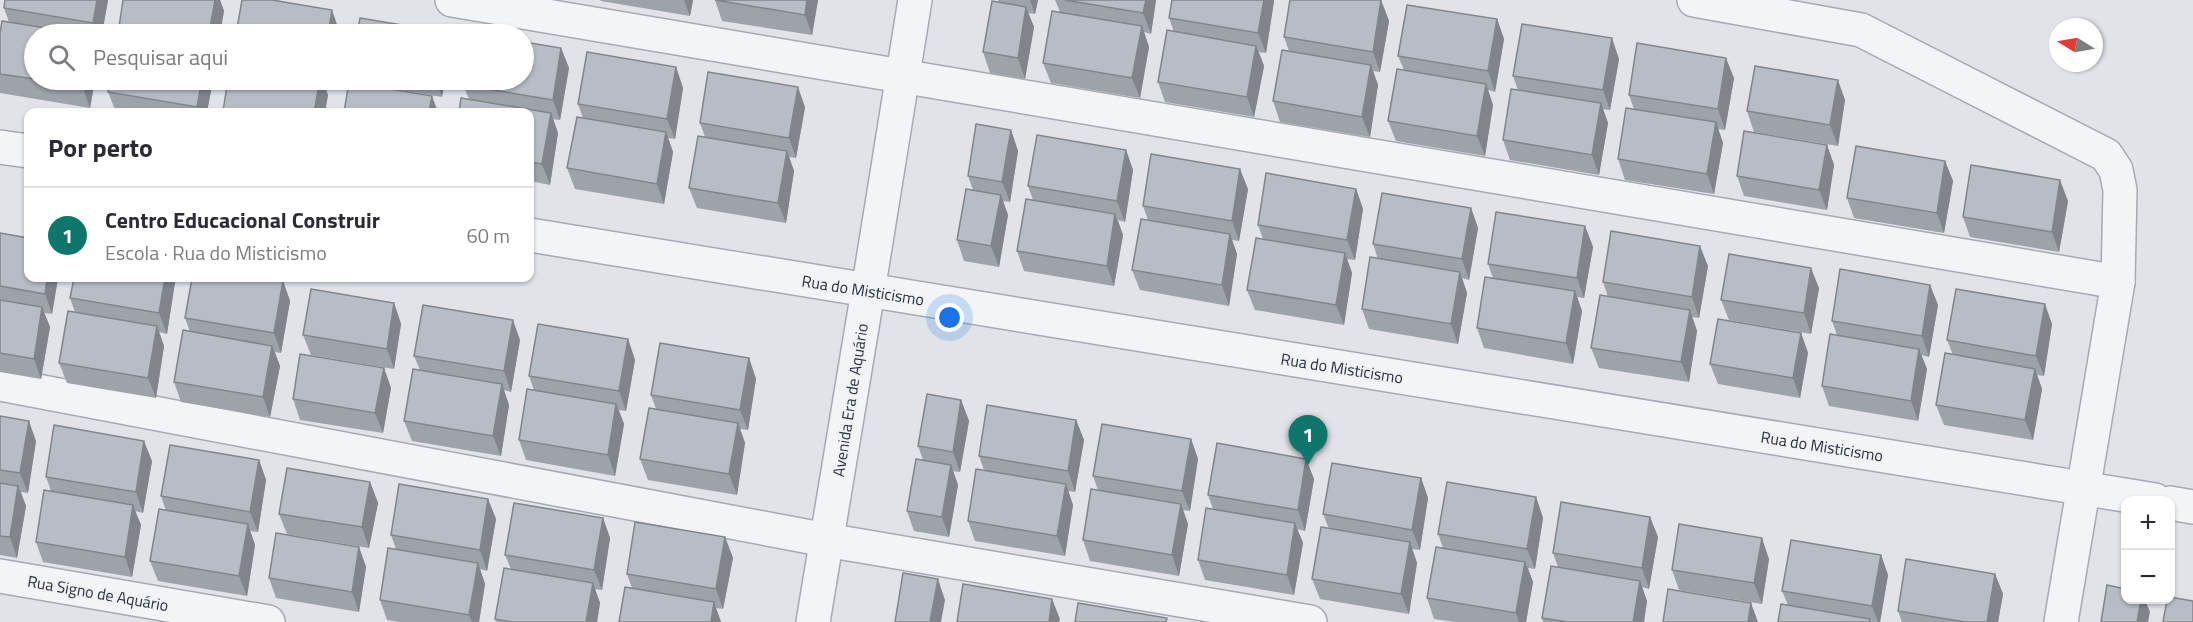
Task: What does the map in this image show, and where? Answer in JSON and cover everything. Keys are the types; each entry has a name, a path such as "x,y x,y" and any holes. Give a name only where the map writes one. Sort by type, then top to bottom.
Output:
{"street":[{"path":"452,0 2118,282"},
{"name":"Avenida Era de Aquário","path":"813,622 915,0"},
{"path":"1694,0 1861,30 2106,155 2116,170 2120,190 2118,282 2061,622"},
{"path":"0,147 24,150"},
{"name":"Rua do Misticismo","path":"534,236 2127,496"},
{"path":"0,384 826,540 1310,622"},
{"path":"2175,504 2193,507"},
{"name":"Rua Signo de Aquário","path":"0,576 268,622"}],"building":[{"path":"5,0 97,0 93,23 4,8"},
{"path":"123,0 215,0 211,24 119,24"},
{"path":"242,0 272,0 332,10 330,24 238,24"},
{"path":"715,0 807,0 805,15"},
{"path":"1065,0 1146,0 1143,13"},
{"path":"1172,0 1264,0 1258,33 1169,18"},
{"path":"1290,0 1381,0 1373,52 1284,37"},
{"path":"992,1 1026,7 1018,58 983,52"},
{"path":"1407,5 1497,19 1488,71 1398,56"},
{"path":"1052,11 1142,26 1132,78 1043,63"},
{"path":"360,18 396,24 359,24"},
{"path":"2,21 24,25 24,78 0,74"},
{"path":"1522,24 1612,38 1603,90 1513,76"},
{"path":"1167,30 1256,46 1247,97 1158,82"},
{"path":"1637,43 1726,58 1718,109 1629,95"},
{"path":"534,44 561,48 553,100 493,90 534,90"},
{"path":"1282,50 1371,65 1362,117 1273,101"},
{"path":"587,52 676,67 667,119 578,104"},
{"path":"1755,66 1838,80 1830,125 1747,111"},
{"path":"1397,69 1486,84 1477,136 1388,121"},
{"path":"708,72 798,87 789,138 700,123"},
{"path":"1511,89 1601,103 1592,155 1503,140"},
{"path":"108,90 200,90 197,107 108,92"},
{"path":"226,90 318,90 315,108 223,108"},
{"path":"348,90 396,90 432,96 430,108 345,108"},
{"path":"461,98 521,108 460,108"},
{"path":"1626,108 1716,122 1707,174 1618,159"},
{"path":"534,110 551,113 542,164 534,163"},
{"path":"577,117 666,132 657,184 567,168"},
{"path":"976,124 1011,130 1002,182 968,176"},
{"path":"1744,131 1827,145 1819,190 1737,176"},
{"path":"1037,135 1126,150 1117,201 1028,186"},
{"path":"698,136 787,151 778,203 689,188"},
{"path":"1856,146 1945,161 1937,213 1847,198"},
{"path":"1151,154 1240,169 1232,221 1143,206"},
{"path":"1971,165 2060,180 2052,232 1963,217"},
{"path":"1266,173 1356,189 1347,240 1258,225"},
{"path":"966,189 1001,195 991,246 957,240"},
{"path":"1382,193 1471,208 1462,259 1373,244"},
{"path":"1026,199 1115,214 1107,266 1017,251"},
{"path":"1496,212 1585,226 1577,278 1488,264"},
{"path":"1141,219 1230,234 1222,285 1132,270"},
{"path":"1611,231 1700,246 1692,297 1603,282"},
{"path":"0,233 24,237 24,282 46,282 45,294 0,286"},
{"path":"1256,238 1345,253 1336,305 1247,290"},
{"path":"1729,254 1811,268 1804,313 1721,300"},
{"path":"1370,257 1460,272 1451,324 1362,309"},
{"path":"1840,269 1930,285 1922,336 1832,321"},
{"path":"1485,277 1575,291 1566,343 1477,328"},
{"path":"73,282 164,282 159,313 70,298"},
{"path":"191,282 283,282 274,333 185,318"},
{"path":"311,289 394,303 387,349 303,335"},
{"path":"1956,289 2045,304 2036,356 1947,340"},
{"path":"1600,295 1690,310 1681,362 1591,348"},
{"path":"0,300 42,307 34,359 0,353"},
{"path":"423,305 513,320 504,371 414,356"},
{"path":"68,311 157,326 148,378 59,363"},
{"path":"1718,319 1801,333 1793,378 1710,364"},
{"path":"538,324 628,339 619,391 529,376"},
{"path":"183,330 272,346 263,397 174,382"},
{"path":"1830,334 1919,349 1911,401 1822,386"},
{"path":"660,343 749,358 740,410 651,395"},
{"path":"1945,353 2035,369 2025,420 1936,405"},
{"path":"300,354 384,368 375,413 293,399"},
{"path":"413,369 502,384 493,436 404,421"},
{"path":"527,389 616,404 608,455 519,440"},
{"path":"927,394 961,400 953,452 918,446"},
{"path":"987,405 1076,420 1068,471 979,456"},
{"path":"649,408 738,423 729,474 640,459"},
{"path":"0,416 29,421 20,473 0,470"},
{"path":"1102,424 1191,439 1182,491 1093,476"},
{"path":"54,425 144,441 136,492 46,477"},
{"path":"1217,443 1306,459 1298,510 1208,495"},
{"path":"170,445 259,460 250,512 161,496"},
{"path":"916,459 951,465 942,517 907,511"},
{"path":"1332,463 1421,478 1412,530 1323,514"},
{"path":"287,468 370,482 362,527 279,514"},
{"path":"976,469 1066,484 1057,536 968,521"},
{"path":"1447,482 1536,497 1527,549 1438,534"},
{"path":"0,483 18,486 10,537 0,536"},
{"path":"399,484 488,499 480,550 391,535"},
{"path":"1091,489 1181,504 1172,555 1083,540"},
{"path":"44,490 133,505 125,557 36,542"},
{"path":"1561,502 1650,517 1642,568 1553,553"},
{"path":"514,503 603,518 594,570 505,555"},
{"path":"1206,508 1295,523 1287,575 1198,560"},
{"path":"159,509 248,524 239,576 150,561"},
{"path":"635,522 725,537 716,589 627,574"},
{"path":"1679,524 1762,538 1754,583 1672,570"},
{"path":"1321,527 1410,542 1401,594 1312,579"},
{"path":"276,533 359,547 352,592 269,578"},
{"path":"1791,540 1881,555 1872,606 1782,591"},
{"path":"1436,547 1525,562 1516,613 1427,598"},
{"path":"388,548 478,563 469,615 380,600"},
{"path":"1906,559 1995,574 1987,622 1965,622 1898,611"},
{"path":"1551,566 1640,581 1633,622 1568,622 1542,618"},
{"path":"504,568 593,583 586,622 512,622 495,619"},
{"path":"903,573 938,579 930,622 895,622"},
{"path":"963,584 1052,599 1049,622 957,622"},
{"path":"2107,585 2121,588 2121,604 2140,604 2137,622 2101,622"},
{"path":"625,587 714,602 711,622 619,622"},
{"path":"1668,589 1751,603 1748,622 1663,622"},
{"path":"2175,598 2193,601 2193,622 2163,622 2166,604 2175,604"},
{"path":"1078,603 1167,618 1166,622 1075,622"},
{"path":"1781,604 1870,619 1869,622 1778,622"}],"place":[{"name":"Centro Educacional Construir","path":"1308,465"}]}
